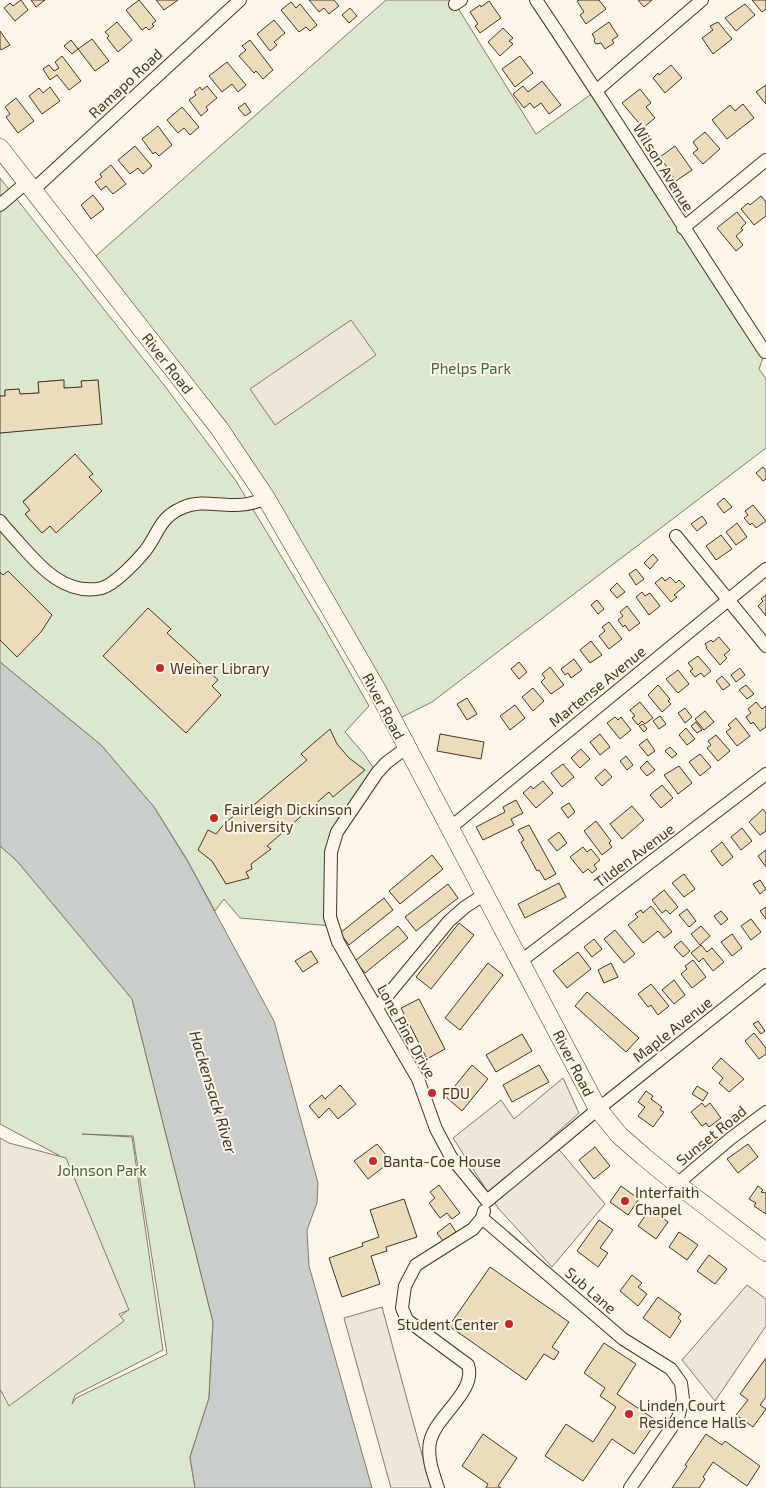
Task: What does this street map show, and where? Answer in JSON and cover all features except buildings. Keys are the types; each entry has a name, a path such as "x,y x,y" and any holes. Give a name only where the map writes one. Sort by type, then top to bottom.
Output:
{"main road":[{"name":"River Road","path":"0,148 194,395 266,498 376,688 598,1109 619,1135 677,1184 766,1252"}],"street":[{"name":"Ramapo Road","path":"0,205 30,186 240,0"},
{"name":"Wilson Avenue","path":"536,0 597,90 683,228 766,352"},
{"path":"597,90 702,0"},
{"path":"683,228 766,160"},
{"path":"0,521 46,572 69,586 81,589 103,588 113,582 145,550 161,522 183,507 199,503 238,506 254,503 266,498"},
{"path":"676,536 766,646"},
{"name":"Martense Avenue","path":"450,828 766,569"},
{"name":"Lone Pine Drive","path":"406,748 386,763 337,832 331,852 330,917 338,942 418,1079 436,1129 451,1157 487,1201"},
{"name":"Tilden Avenue","path":"521,961 766,774"},
{"path":"376,1008 449,921 465,907 485,894"},
{"name":"Maple Avenue","path":"598,1109 766,975"},
{"path":"438,1488 430,1467 430,1442 438,1424 467,1385 471,1374 468,1365 408,1320 402,1308 406,1286 416,1265 473,1229 482,1218 487,1201 598,1109"},
{"name":"Sunset Road","path":"677,1184 730,1139 766,1112"},
{"name":"Sub Lane","path":"482,1218 623,1339 671,1369 680,1383 684,1399 678,1418 630,1488"}],"green space":[{"name":"Phelps Park","path":"386,0 461,0 456,5 536,134 597,90 765,352 759,369 766,379 766,448 432,702 392,722 266,498 89,262"},
{"path":"0,178 164,385 236,481 369,706 345,732 377,773 337,832 332,926 240,918 224,899 215,911 186,858 154,807 101,745 0,662 0,433 101,423 98,380 82,381 82,387 64,388 63,380 38,382 39,393 20,394 19,389 5,390 5,396 0,396","holes":["75,455 92,474 89,477 101,491 56,532 50,526 42,533 25,514 30,510 23,501"]},
{"name":"Johnson Park","path":"0,846 17,861 132,999 213,1322 209,1398 190,1457 195,1488 0,1488 0,1392 98,1335 127,1311 59,1159 60,1156 0,1124","holes":["82,1134 133,1136 167,1354 76,1398 72,1404 75,1395 163,1350 132,1137"]}],"shaded area":[{"path":"351,320 376,355 275,425 250,389"},
{"path":"563,1078 579,1113 550,1139 605,1204 552,1267 498,1208 453,1138 501,1100 514,1119"},
{"path":"0,1138 9,1143 66,1158 129,1310 119,1314 124,1321 9,1406 0,1389"},
{"path":"747,1285 766,1299 766,1326 715,1401 682,1360"},
{"path":"382,1307 431,1488 391,1488 344,1318"}],"water":[{"name":"Hackensack River","path":"0,662 101,745 154,807 188,862 274,1021 318,1183 317,1203 307,1230 309,1266 372,1488 195,1488 190,1457 209,1398 213,1322 132,999 17,861 0,846"}],"place":[{"name":"Weiner Library","path":"160,668"},
{"name":"Fairleigh Dickinson University","path":"214,818"},
{"name":"FDU","path":"432,1093"},
{"name":"Banta-Coe House","path":"373,1161"},
{"name":"Interfaith Chapel","path":"625,1201"},
{"name":"Student Center","path":"509,1324"},
{"name":"Linden Court Residence Halls","path":"629,1414"}]}
